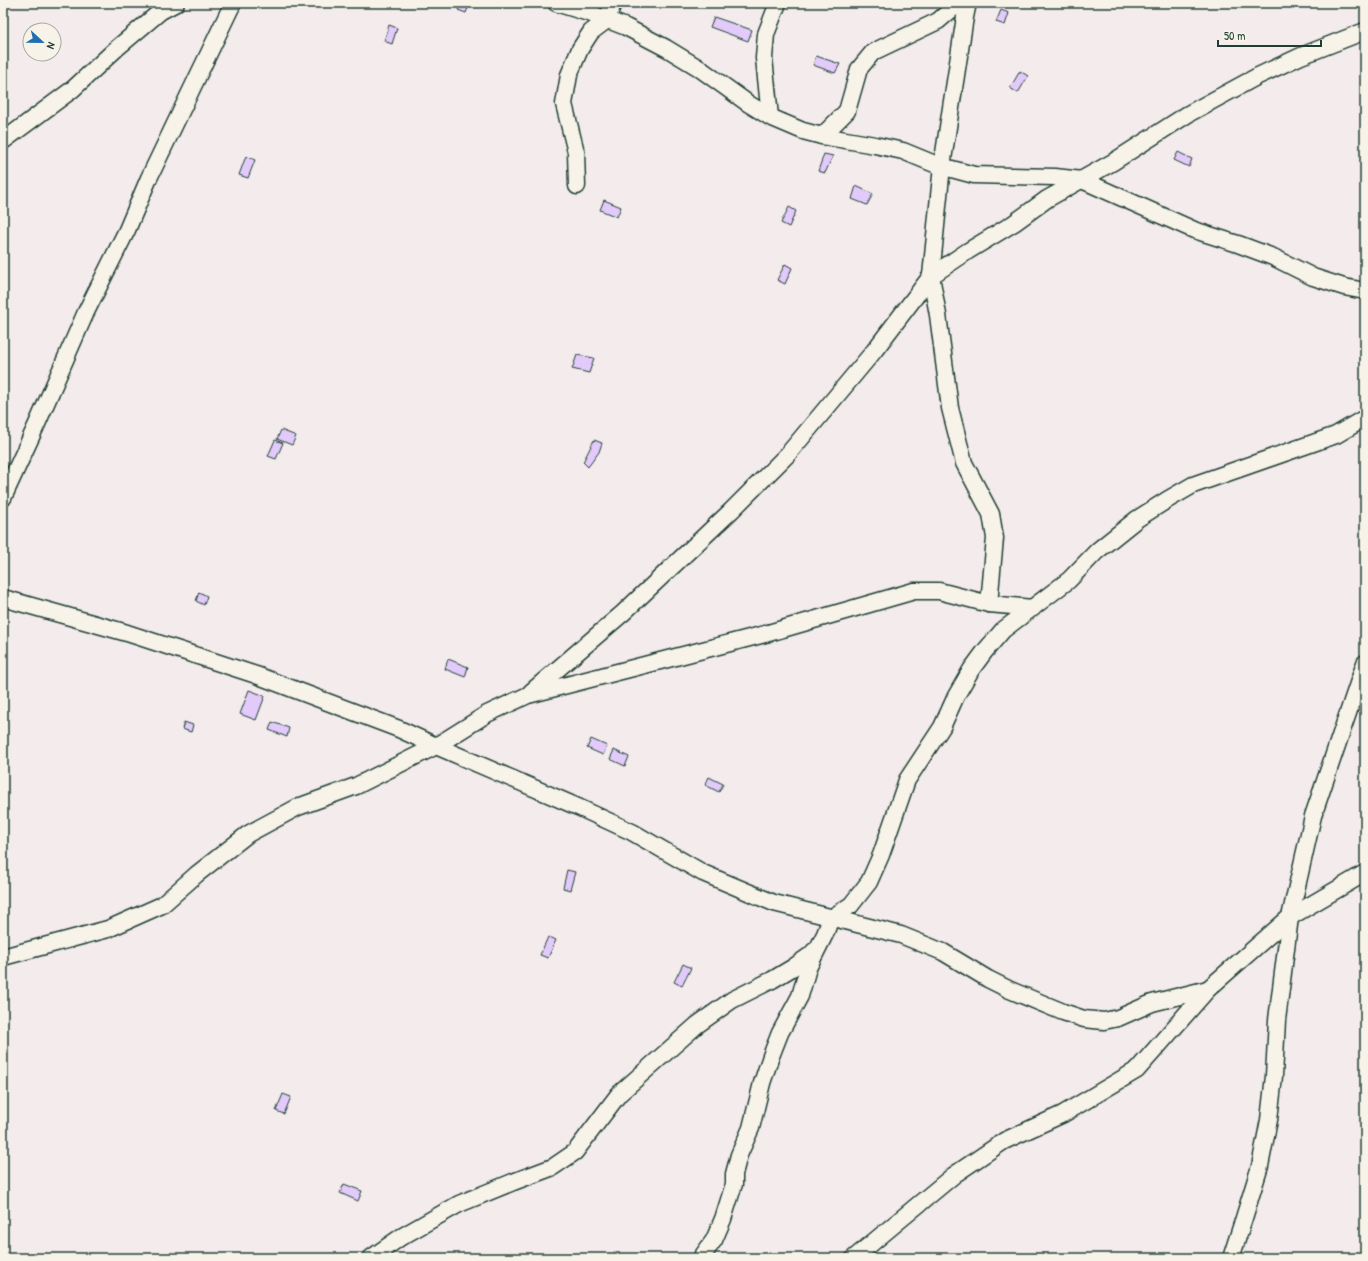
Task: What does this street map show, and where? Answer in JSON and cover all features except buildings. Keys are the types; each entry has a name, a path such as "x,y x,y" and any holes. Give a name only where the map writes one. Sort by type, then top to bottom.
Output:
{"street":[{"path":"3,141 72,89 161,11 176,3"},
{"path":"3,498 86,312 127,230 149,178 233,3"},
{"path":"556,3 626,27 666,48 699,68 749,104 770,117 803,131 903,151 942,166 974,174 1055,177 1082,180 1194,230 1273,257 1313,277 1344,287 1365,291"},
{"path":"577,186 576,152 564,104 569,75 580,49 591,32 607,20 614,3"},
{"path":"770,117 764,58 766,34 778,3"},
{"path":"822,136 847,111 859,69 873,52 938,21 959,3"},
{"path":"968,3 964,17 942,166 931,276 938,315 950,408 964,463 990,514 995,538 989,604"},
{"path":"528,695 623,613 731,511 788,454 874,350 931,276 1014,223 1047,199 1082,180 1160,133 1188,114 1258,76 1301,56 1365,31"},
{"path":"701,1258 714,1240 723,1219 734,1184 734,1174 739,1155 751,1128 762,1083 771,1056 780,1033 800,996 808,968 831,918 851,904 869,882 881,855 907,780 942,727 956,696 971,670 1003,630 1069,580 1097,551 1137,519 1193,485 1336,435 1365,418"},
{"path":"3,957 108,929 162,905 197,874 248,834 298,807 356,786 436,746 487,714 528,695 765,634 914,591 939,591 989,604 1033,608"},
{"path":"3,598 127,633 256,675 400,729 632,832 703,874 774,903 901,934 943,952 988,979 1010,990 1084,1019 1104,1021 1118,1018 1152,1004 1208,989"},
{"path":"1231,1258 1260,1166 1269,1120 1274,1076 1276,1020 1290,917 1314,816 1365,662"},
{"path":"854,1258 954,1175 1004,1141 1063,1114 1137,1070 1208,989 1290,917 1365,873"},
{"path":"371,1258 401,1236 459,1204 553,1167 574,1152 619,1094 644,1070 720,1007 792,968 812,954 821,942"}]}
